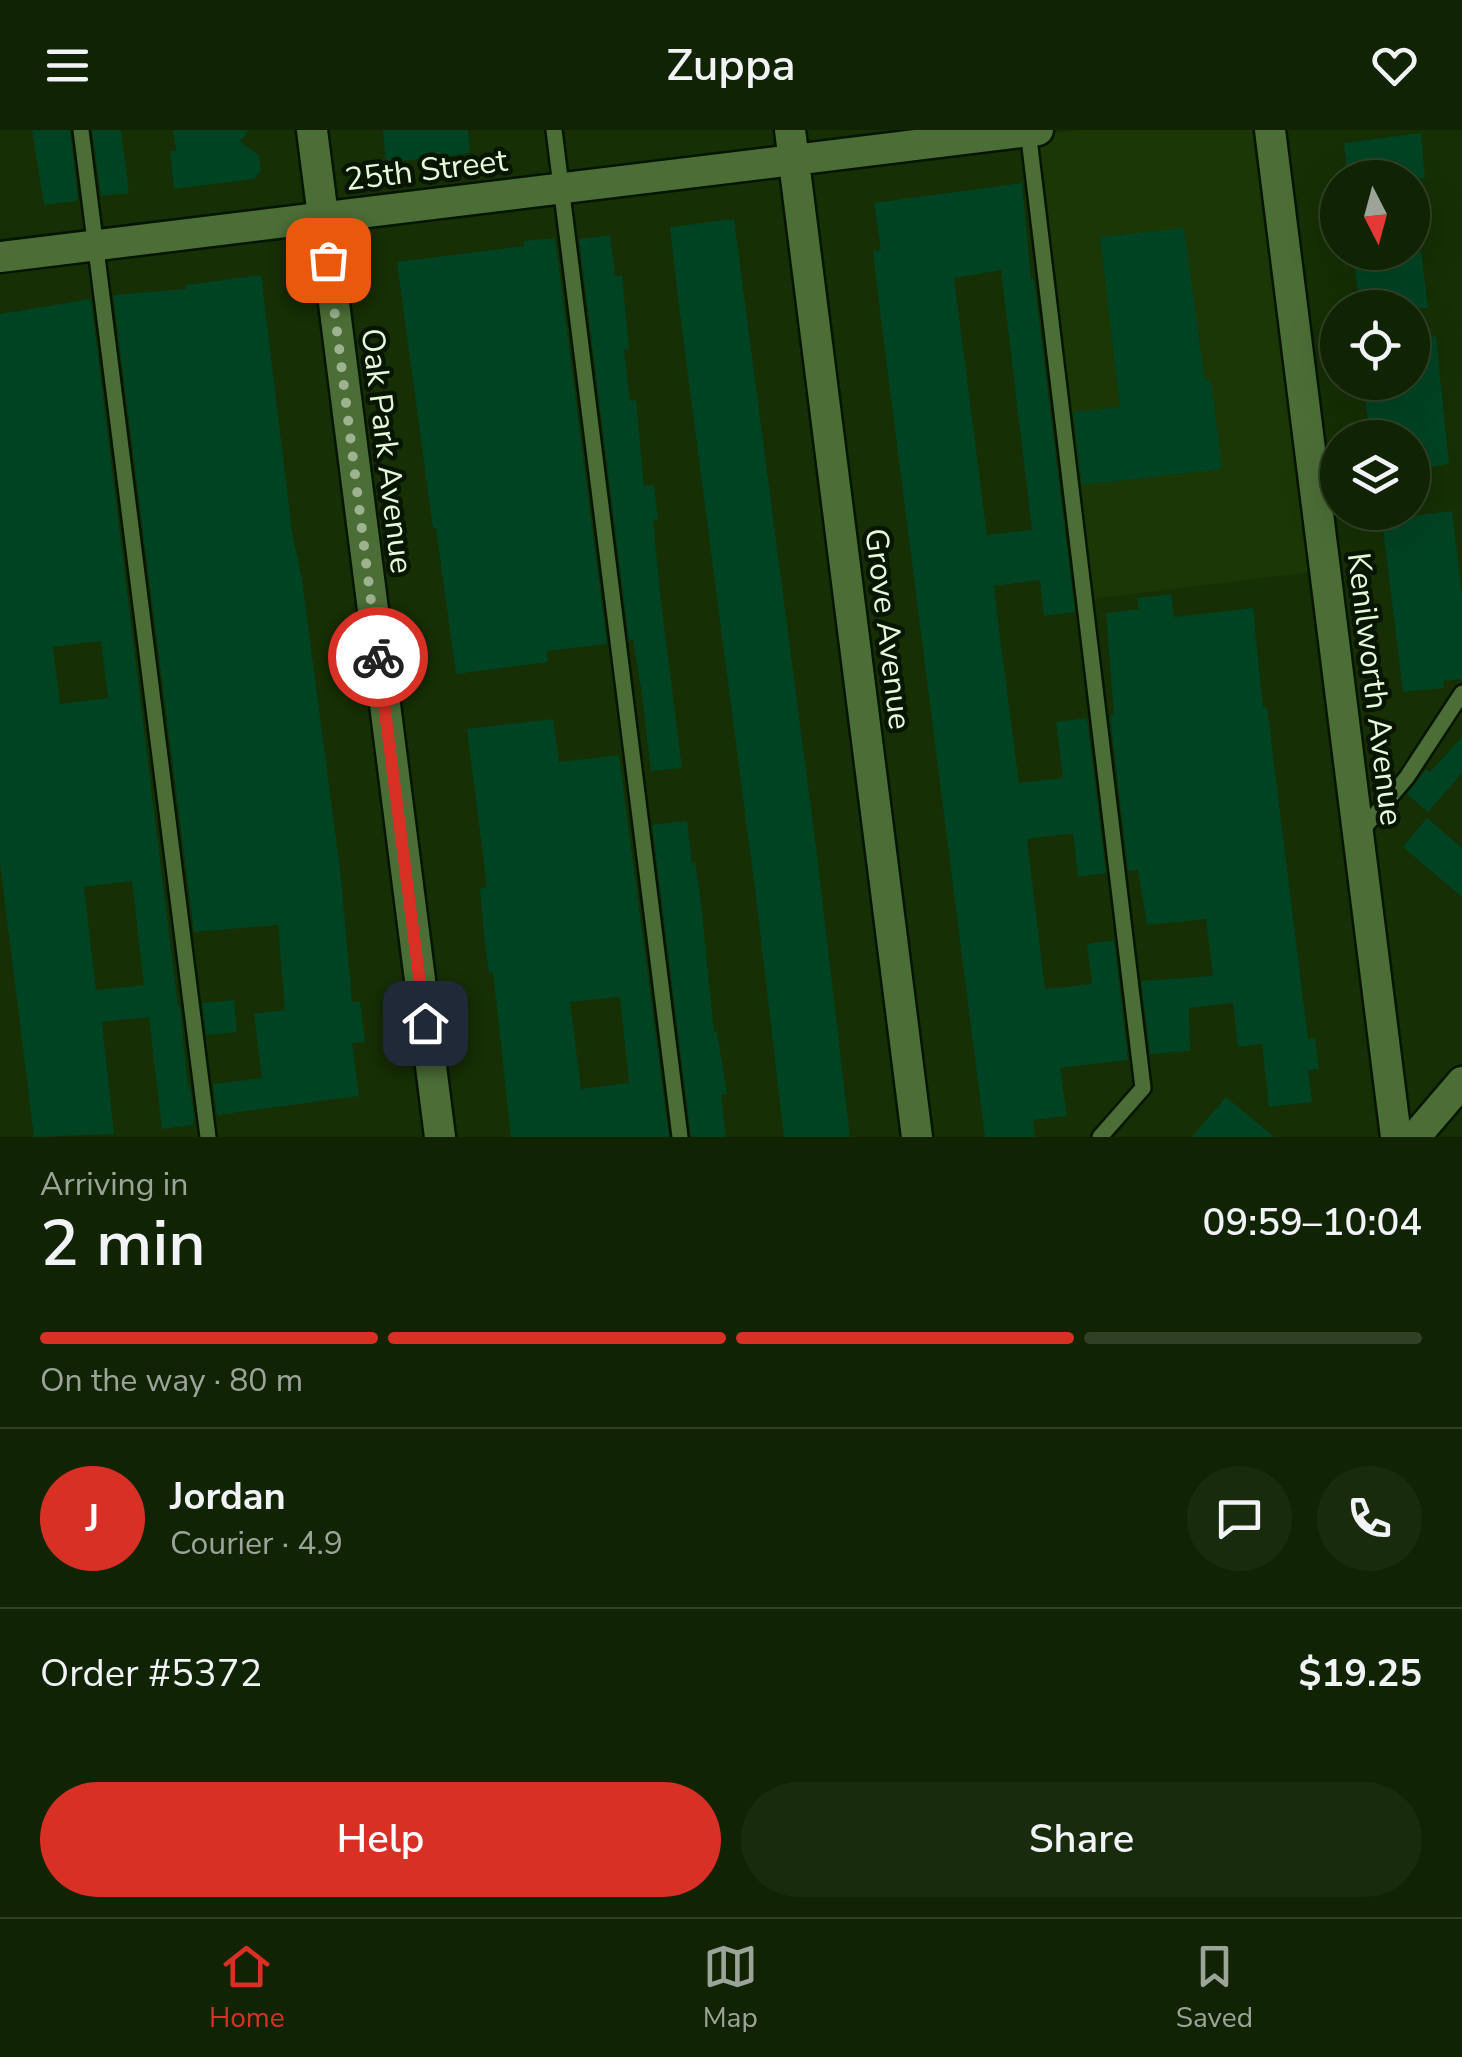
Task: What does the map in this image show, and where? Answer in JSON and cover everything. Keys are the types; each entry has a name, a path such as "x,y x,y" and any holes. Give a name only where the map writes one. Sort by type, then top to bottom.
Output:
{"street":[{"name":"Oak Park Avenue","path":"312,130 440,1137"},
{"name":"25th Street","path":"0,257 562,188 792,145 1038,130"},
{"name":"Kenilworth Avenue","path":"1270,130 1396,1137"},
{"name":"Grove Avenue","path":"792,145 917,1137"},
{"path":"1414,1137 1462,1082"}],"lane":[{"path":"80,130 208,1137"},
{"path":"554,130 680,1137"},
{"path":"1028,131 1142,1088 1100,1137"},
{"path":"1358,835 1407,777 1462,694"}],"shaded area":[{"path":"1079,130 1256,130 1310,572 1091,599 1034,136"}],"building":[{"path":"32,130 70,130 76,201 44,205"},
{"path":"92,130 121,130 129,193 101,196"},
{"path":"173,130 249,130 240,142 259,155 261,171 254,179 174,189 170,151 176,151"},
{"path":"383,130 468,130 470,153 386,163"},
{"path":"1421,133 1423,160 1346,160 1344,143"},
{"path":"1022,183 1075,612 1044,616 1040,580 994,586 999,630 1019,783 1063,778 1056,722 1087,718 1106,873 1078,877 1073,833 1027,839 1045,989 1092,984 1087,944 1114,940 1128,1060 1060,1068 1067,1116 1033,1120 1035,1137 985,1137 878,295 873,251 881,250 874,203","holes":["1001,270 1032,530 987,535 954,278"]},
{"path":"734,219 850,1137 784,1137 670,227"},
{"path":"1184,228 1205,381 1211,380 1222,469 1082,485 1073,412 1120,407 1100,237"},
{"path":"610,235 615,276 622,275 629,349 624,350 630,401 636,400 644,486 654,485 658,520 653,520 661,602 682,768 651,771 641,687 633,640 629,641 579,239"},
{"path":"555,238 607,644 546,651 548,662 456,674 397,262 524,246 524,241"},
{"path":"1355,270 1423,270 1426,290 1358,290"},
{"path":"261,275 341,877 352,1002 360,1001 365,1042 352,1043 359,1096 217,1115 213,1084 262,1078 254,1014 285,1010 278,925 194,932 113,295 186,289 186,285"},
{"path":"91,299 193,1125 162,1129 149,1017 102,1022 114,1134 34,1137 0,863 0,314","holes":["101,641 108,698 60,704 53,647","132,881 144,985 96,990 84,887"]},
{"path":"1436,336 1449,464 1430,467 1430,420 1368,420 1365,400 1430,400 1430,337"},
{"path":"1452,511 1462,595 1462,679 1443,681 1444,688 1403,692 1383,530 1430,530 1430,514"},
{"path":"1171,594 1174,617 1253,608 1308,1039 1315,1038 1319,1069 1308,1070 1312,1102 1269,1107 1262,1044 1238,1047 1233,1003 1189,1008 1190,1051 1150,1054 1141,981 1213,976 1206,919 1147,925 1138,870 1128,871 1110,715 1114,715 1106,613 1139,609 1137,598"},
{"path":"553,719 559,762 619,755 669,1137 511,1137 493,972 489,973 484,936 480,888 487,887 467,729","holes":["620,997 629,1083 581,1089 570,1002"]},
{"path":"1462,737 1462,773 1428,812 1407,794 1426,769 1430,772"},
{"path":"1427,818 1462,848 1462,897 1403,847"},
{"path":"687,821 701,903 714,1032 727,1094 721,1095 726,1137 691,1137 652,825"},
{"path":"234,1000 237,1032 206,1035 202,1003"},
{"path":"1226,1097 1274,1137 1192,1137"}],"way so far":[{"path":"328,260 378,657"}],"route":[{"path":"378,657 425,1023"}]}
